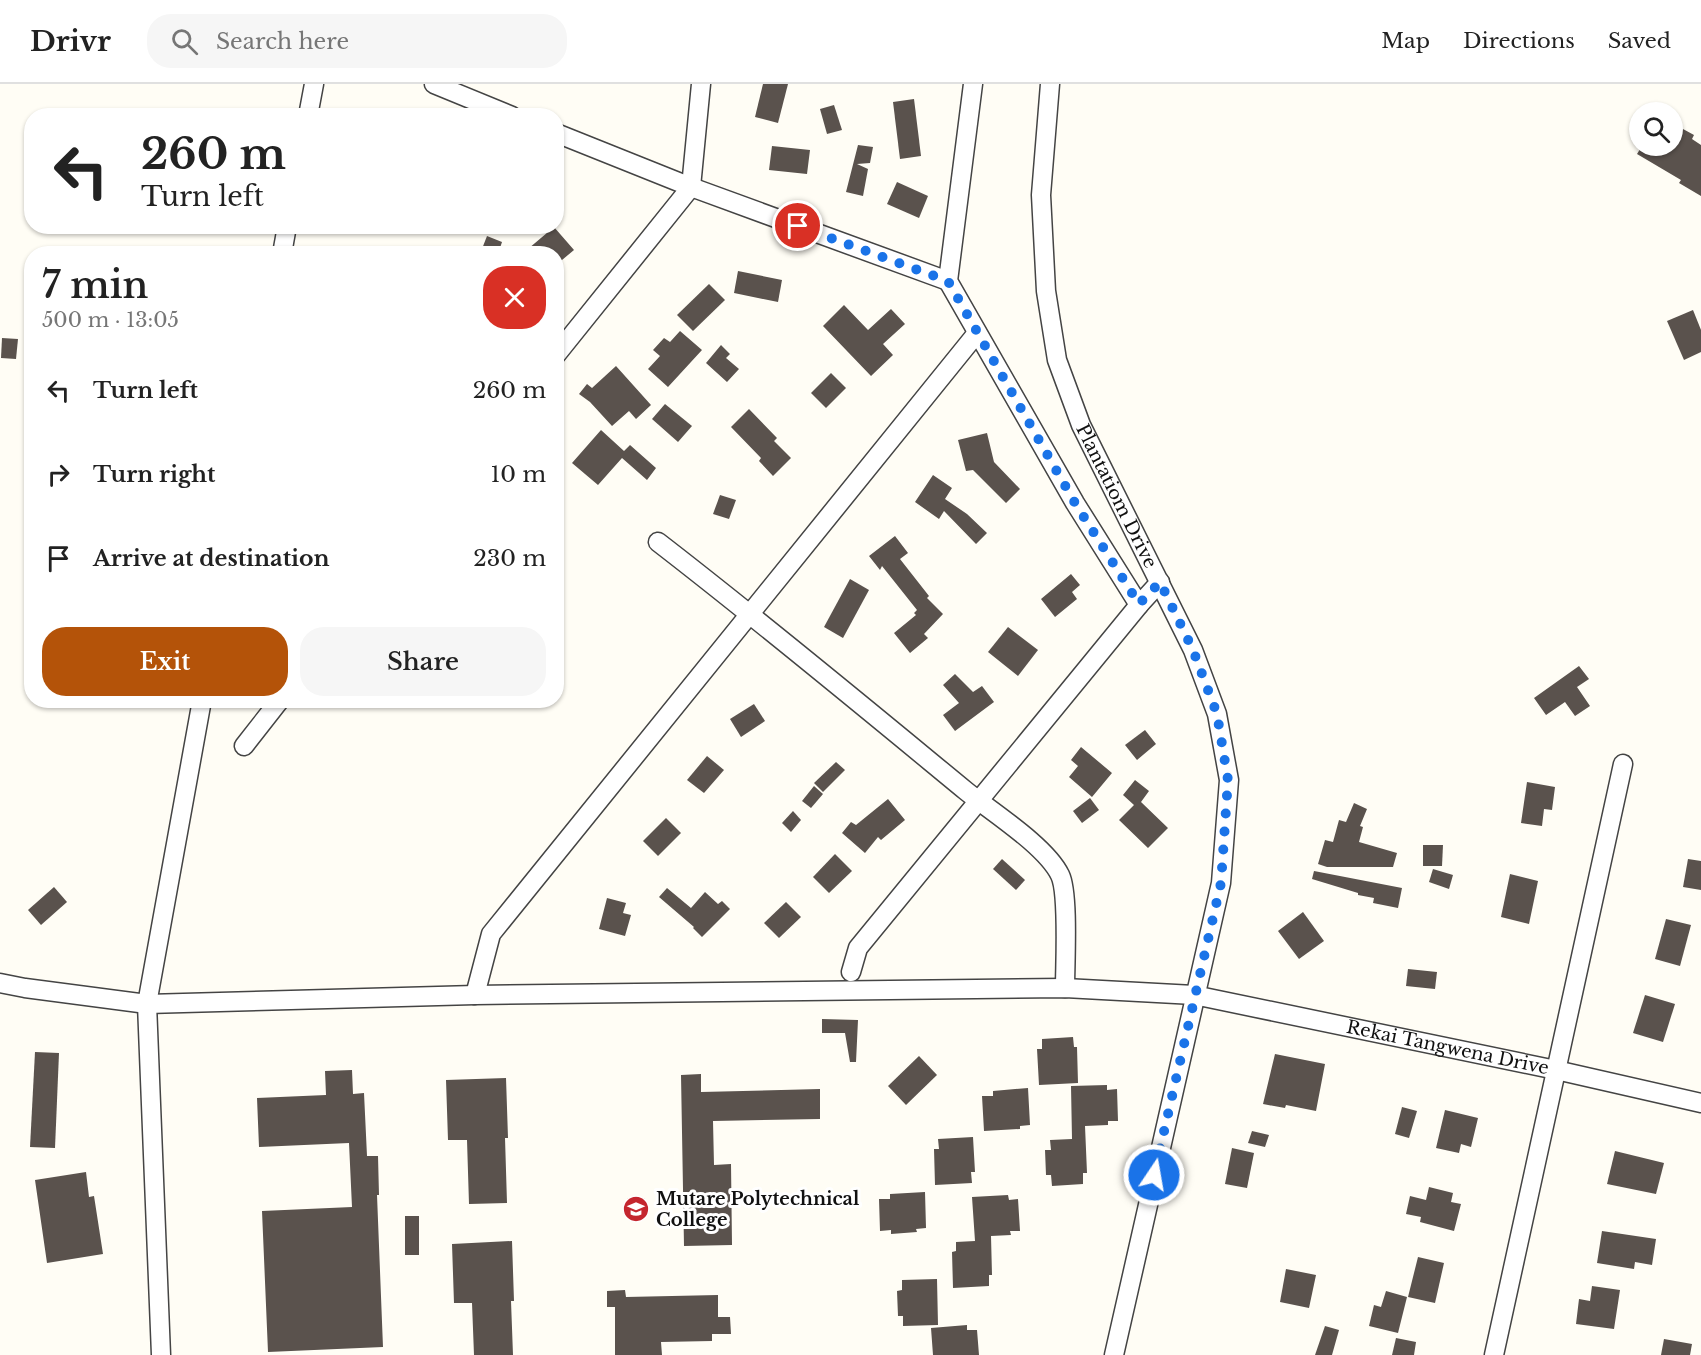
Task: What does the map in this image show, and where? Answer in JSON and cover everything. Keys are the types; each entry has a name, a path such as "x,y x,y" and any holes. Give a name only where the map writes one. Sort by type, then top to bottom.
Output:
{"street":[{"path":"310,108 314,84"},
{"path":"434,84 492,108"},
{"path":"564,345 691,188 701,84"},
{"path":"973,84 948,281 1075,503 1139,604"},
{"name":"Plantatiom Drive","path":"1050,84 1041,195 1046,291 1057,360 1081,425 1193,650 1217,714 1228,780 1221,883 1113,1355"},
{"path":"564,136 691,188 948,281"},
{"path":"475,995 491,934 977,333"},
{"path":"658,542 751,613 1050,857 1062,877 1065,907 1065,988"},
{"path":"851,972 858,948 1139,604 1160,582"},
{"path":"161,1355 147,1004 201,708"},
{"path":"244,746 274,708"},
{"path":"1494,1355 1623,764"},
{"name":"Rekai Tangwena Drive","path":"0,983 147,1004 475,995 1065,988 1194,995 1556,1070 1701,1103"}],"building":[{"path":"763,84 788,84 778,123 755,117"},
{"path":"914,99 921,156 900,159 893,102"},
{"path":"834,105 842,130 827,134 820,109"},
{"path":"1683,129 1694,135 1692,139 1701,145 1701,196 1679,183 1681,180 1640,156 1683,156"},
{"path":"858,145 873,147 870,163 857,164 868,169 863,196 846,192"},
{"path":"772,146 810,150 807,174 769,170"},
{"path":"897,182 928,196 919,218 887,204"},
{"path":"546,234 560,234 574,250 564,258 564,246 531,246"},
{"path":"487,236 502,242 501,246 483,246"},
{"path":"738,271 782,280 778,302 734,293"},
{"path":"709,284 725,300 693,331 677,315"},
{"path":"844,305 868,330 891,309 905,324 883,344 893,355 871,376 823,326"},
{"path":"1693,310 1701,330 1701,352 1684,360 1667,321"},
{"path":"680,331 702,350 668,387 648,369 660,356 653,350 664,338 670,342"},
{"path":"2,338 18,339 16,359 1,358"},
{"path":"721,345 730,354 726,358 739,369 727,382 706,363"},
{"path":"616,366 651,405 636,419 629,411 612,426 590,402 579,394 587,384 592,388"},
{"path":"831,373 846,388 826,408 811,393"},
{"path":"665,404 692,426 678,442 652,419"},
{"path":"749,409 777,438 774,441 791,458 773,476 759,461 761,458 731,427"},
{"path":"601,430 624,451 630,445 656,468 647,480 622,458 598,485 572,463"},
{"path":"987,433 994,462 1020,489 1006,503 973,470 966,471 958,440"},
{"path":"933,475 952,488 945,499 967,514 987,533 976,544 944,511 939,519 915,502"},
{"path":"720,495 736,500 729,519 713,514"},
{"path":"895,536 908,553 900,559 929,596 927,598 943,614 924,634 928,638 910,653 894,633 916,615 914,613 917,610 882,566 880,570 869,556"},
{"path":"1071,574 1080,585 1072,592 1077,599 1055,617 1041,599"},
{"path":"850,579 869,590 843,638 824,627"},
{"path":"1008,627 1038,650 1018,676 988,652"},
{"path":"1579,666 1589,679 1577,687 1590,706 1575,716 1565,702 1546,715 1534,698"},
{"path":"955,674 973,692 982,686 994,702 955,731 943,715 959,703 943,685"},
{"path":"754,704 765,721 741,737 730,719"},
{"path":"1145,730 1156,744 1137,760 1125,745"},
{"path":"1081,747 1112,773 1092,797 1069,777 1078,766 1071,760"},
{"path":"707,756 724,770 704,793 687,780"},
{"path":"836,762 845,770 823,792 814,783"},
{"path":"1135,780 1149,791 1141,802 1168,828 1148,848 1119,820 1134,805 1123,795"},
{"path":"1527,782 1555,787 1552,810 1544,809 1542,826 1521,823"},
{"path":"814,786 823,794 811,808 802,801"},
{"path":"1090,798 1099,810 1082,823 1073,811"},
{"path":"888,799 905,820 881,840 878,837 865,853 842,833 851,822 856,825"},
{"path":"1354,803 1367,809 1360,826 1363,827 1359,842 1397,853 1393,867 1327,867 1318,864 1325,840 1333,842 1339,820 1346,822"},
{"path":"793,811 801,820 791,832 782,823"},
{"path":"666,818 681,833 658,856 643,841"},
{"path":"1423,845 1443,845 1442,866 1423,866"},
{"path":"835,854 852,871 829,893 813,877"},
{"path":"1002,859 1025,880 1016,890 993,869"},
{"path":"1688,859 1701,861 1701,890 1683,887"},
{"path":"1433,869 1453,875 1449,889 1429,882"},
{"path":"1314,871 1402,888 1398,908 1373,903 1374,898 1358,895 1358,893 1312,879"},
{"path":"1510,874 1538,881 1529,924 1501,917"},
{"path":"54,887 67,902 41,925 28,910"},
{"path":"667,888 691,908 705,892 718,904 722,901 730,909 702,937 694,927 659,897"},
{"path":"607,898 626,903 623,913 631,915 625,936 599,929"},
{"path":"786,902 801,917 779,938 764,923"},
{"path":"1303,912 1324,941 1299,959 1278,931"},
{"path":"1666,919 1691,925 1680,966 1655,959"},
{"path":"1408,969 1437,972 1435,989 1406,986"},
{"path":"1645,995 1675,1004 1663,1042 1633,1033"},
{"path":"822,1019 858,1020 856,1062 850,1062 845,1033 822,1033"},
{"path":"1073,1037 1074,1047 1077,1047 1078,1083 1039,1085 1037,1049 1042,1049 1042,1039"},
{"path":"35,1052 59,1053 55,1148 30,1147"},
{"path":"1275,1054 1325,1064 1316,1111 1286,1105 1285,1108 1263,1104"},
{"path":"919,1056 937,1075 906,1105 888,1086"},
{"path":"352,1070 353,1094 364,1093 367,1156 378,1156 379,1195 377,1195 383,1347 268,1352 262,1211 352,1207 349,1143 259,1147 257,1098 326,1095 325,1071"},
{"path":"701,1074 701,1092 820,1089 820,1119 713,1121 714,1165 731,1164 732,1245 684,1246 681,1075"},
{"path":"506,1078 507,1203 469,1204 467,1140 448,1140 446,1080"},
{"path":"1107,1085 1107,1090 1117,1089 1118,1121 1108,1121 1108,1125 1085,1126 1087,1173 1083,1173 1083,1184 1052,1186 1051,1175 1046,1175 1045,1150 1051,1150 1050,1140 1072,1139 1071,1086"},
{"path":"1028,1088 1030,1125 1020,1126 1020,1129 984,1131 982,1096 993,1096 993,1091"},
{"path":"1402,1107 1417,1111 1409,1138 1395,1134"},
{"path":"1445,1110 1478,1118 1471,1147 1461,1144 1459,1153 1436,1148"},
{"path":"1252,1131 1269,1135 1265,1147 1248,1143"},
{"path":"973,1137 975,1172 971,1172 972,1183 935,1185 934,1149 939,1149 938,1139"},
{"path":"1232,1148 1254,1153 1247,1188 1225,1184"},
{"path":"1615,1151 1664,1163 1656,1194 1607,1184"},
{"path":"86,1172 89,1197 94,1196 103,1254 47,1263 35,1180"},
{"path":"1429,1187 1453,1193 1451,1202 1461,1204 1454,1231 1420,1222 1421,1217 1406,1214 1410,1196 1426,1200"},
{"path":"925,1192 926,1228 916,1229 917,1232 891,1234 891,1230 880,1231 879,1199 890,1199 890,1194"},
{"path":"1008,1195 1009,1200 1018,1199 1020,1231 1010,1231 1011,1235 991,1236 992,1275 989,1275 989,1286 953,1288 952,1252 956,1251 956,1242 975,1241 972,1197"},
{"path":"405,1216 419,1216 419,1255 405,1255"},
{"path":"1602,1231 1656,1239 1652,1265 1635,1262 1634,1269 1597,1263"},
{"path":"512,1241 513,1355 474,1355 472,1303 454,1303 452,1244"},
{"path":"1418,1257 1444,1263 1435,1303 1408,1297"},
{"path":"1286,1269 1316,1275 1309,1308 1280,1302"},
{"path":"937,1279 938,1325 903,1326 903,1316 898,1316 897,1291 902,1290 902,1280"},
{"path":"1592,1286 1620,1290 1614,1329 1576,1324 1579,1299 1590,1301"},
{"path":"625,1290 626,1297 718,1295 718,1317 730,1317 731,1334 712,1334 712,1341 661,1342 662,1355 615,1355 615,1307 607,1307 607,1291"},
{"path":"1386,1291 1407,1297 1398,1333 1369,1326 1374,1305 1381,1307"},
{"path":"967,1325 967,1330 977,1330 979,1355 933,1355 931,1328"},
{"path":"1325,1326 1339,1330 1332,1355 1315,1355"},
{"path":"1396,1338 1416,1342 1414,1355 1392,1355"},
{"path":"1664,1339 1692,1344 1690,1355 1661,1355"}],"place":[{"name":"Mutare Polytechnical College","path":"636,1209"}],"route":[{"path":"798,226 948,281 1075,503 1139,604 1160,582 1193,650 1217,714 1228,780 1227,823 1221,883 1154,1175"}]}
